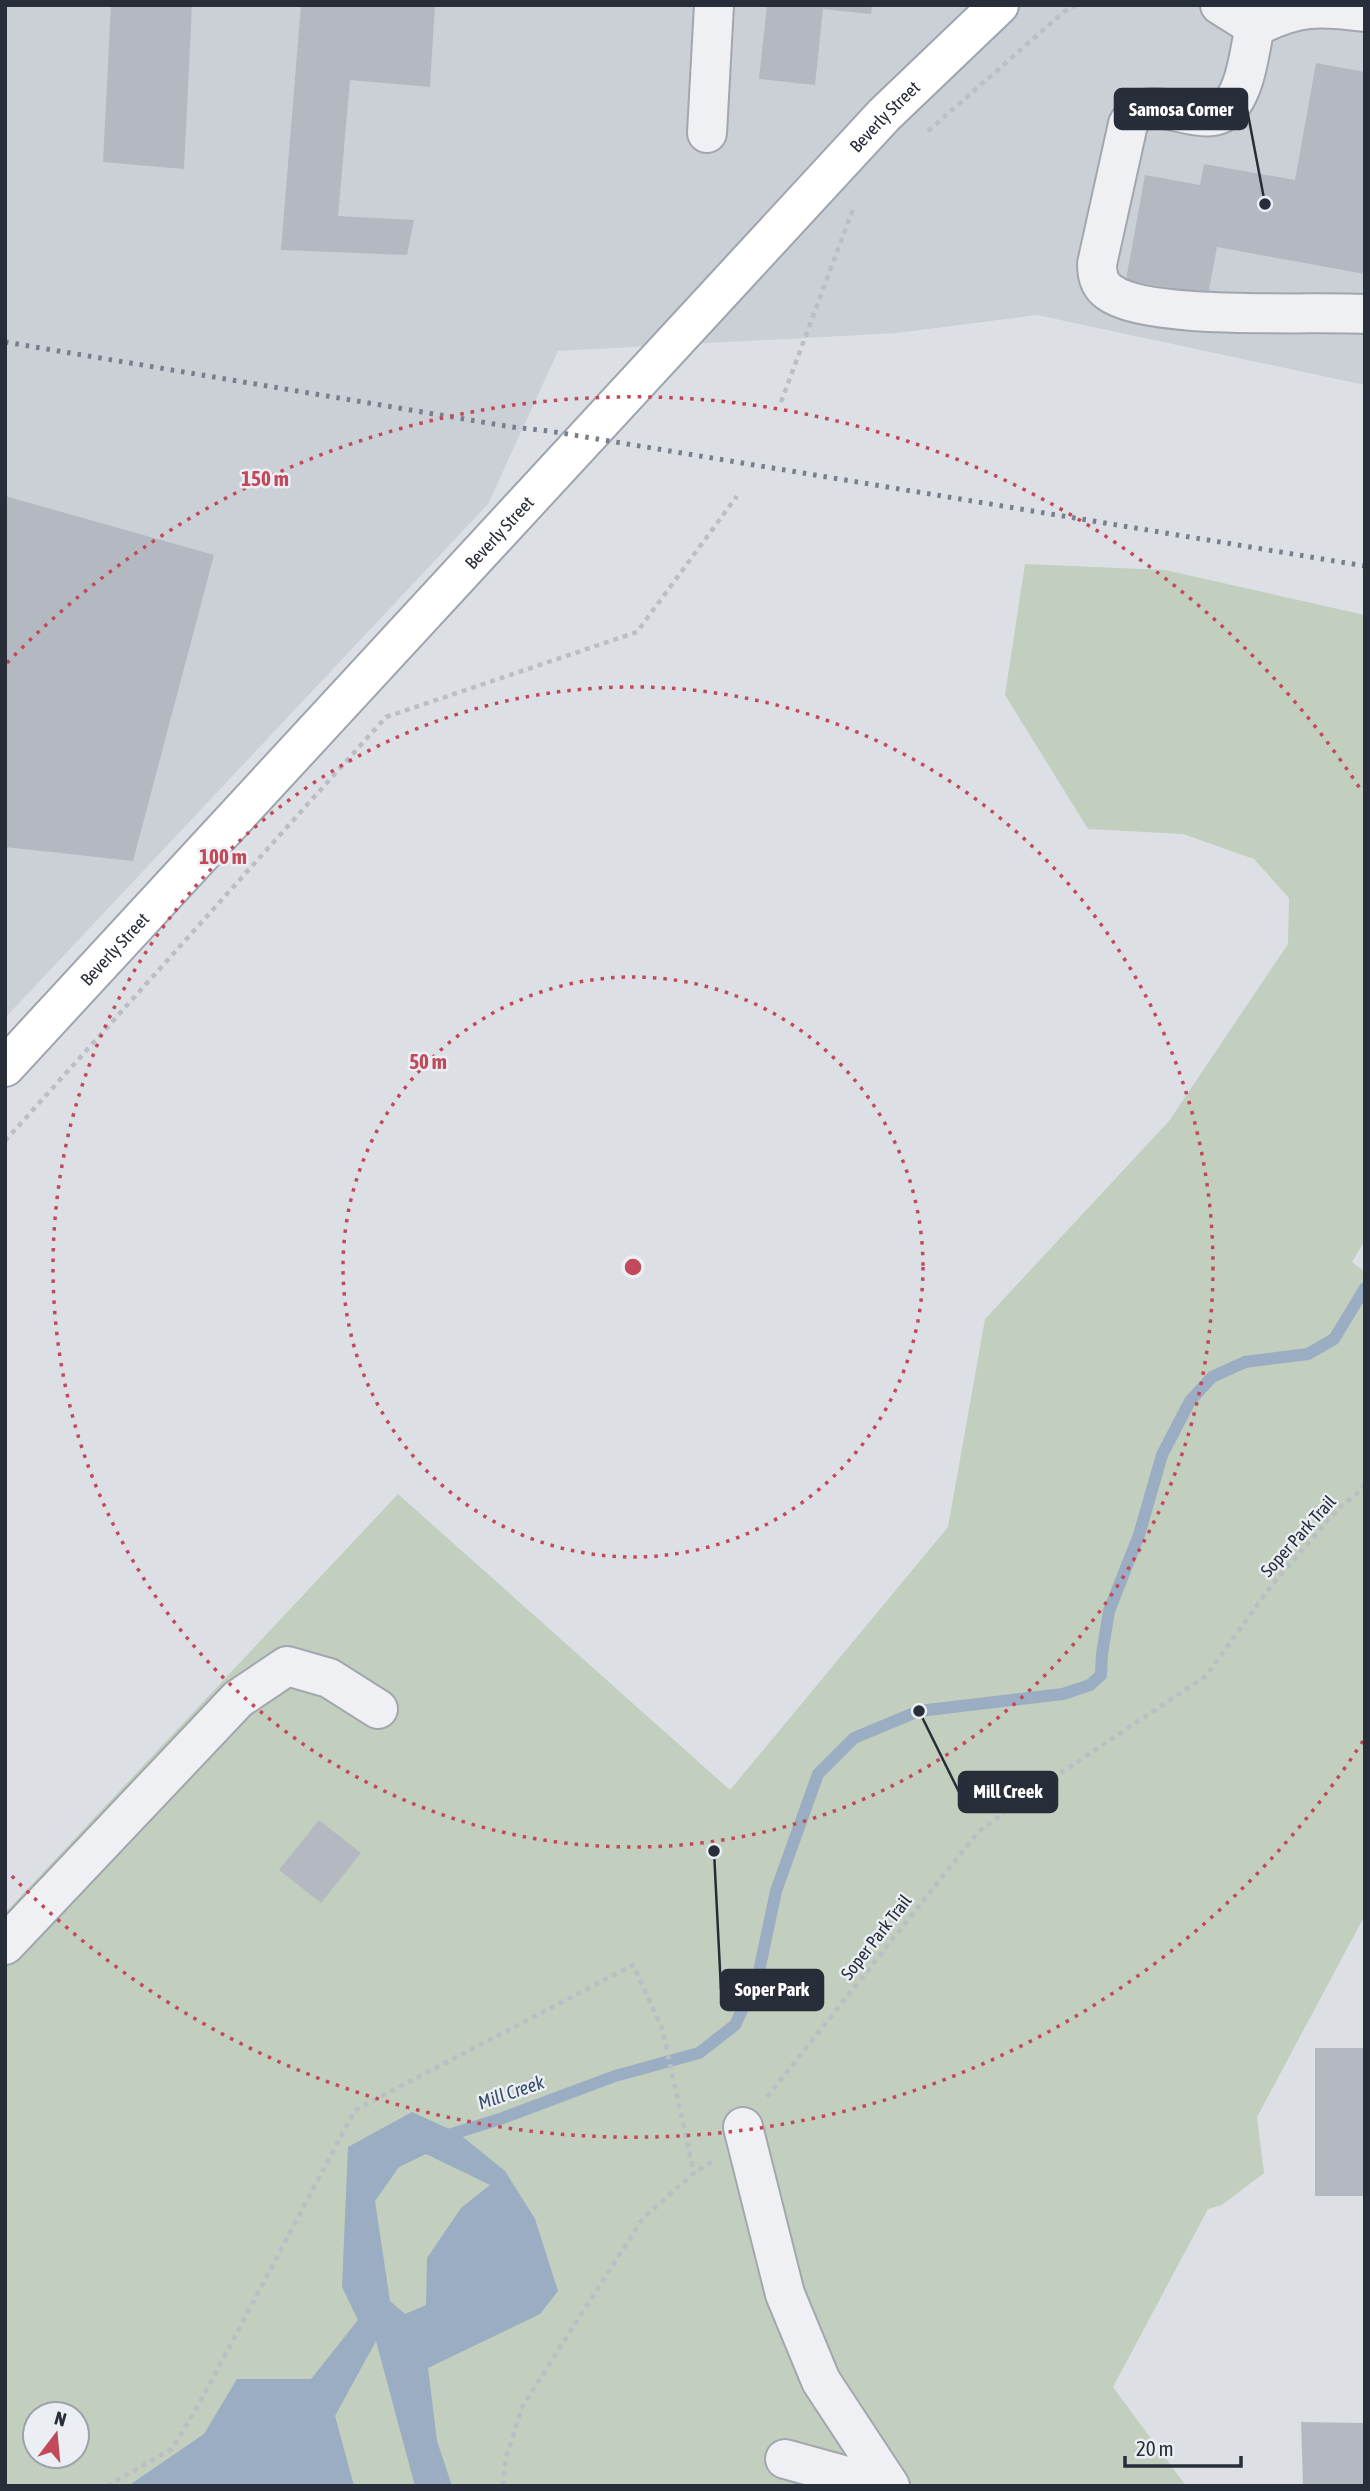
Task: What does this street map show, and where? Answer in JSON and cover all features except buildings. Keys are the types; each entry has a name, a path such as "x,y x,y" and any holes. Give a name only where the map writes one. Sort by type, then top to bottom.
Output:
{"main road":[{"name":"Beverly Street","path":"5,1067 884,116 999,5"}],"lane":[{"path":"707,133 714,5"},
{"path":"1220,5 1255,27"},
{"path":"1255,27 1279,15 1304,9 1365,12"},
{"path":"1255,27 1242,83 1229,108 1208,116 1157,108 1143,109 1135,114 1128,124 1102,238 1097,275 1109,292 1150,307 1237,313 1365,314"},
{"path":"5,1945 238,1699 288,1666 329,1678 378,1709"},
{"path":"743,2127 785,2294 821,2381 890,2486"},
{"path":"785,2459 883,2486"}],"path":[{"path":"921,137 1065,11 1076,5"},
{"path":"780,402 855,204"},
{"path":"5,1141 386,717 637,632 737,496"},
{"name":"Soper Park Trail","path":"503,2486 506,2458 522,2407 643,2218 694,2173 718,2159 978,1832 1038,1788 1206,1676 1271,1586 1337,1510 1362,1489 1365,1482"},
{"path":"107,2486 172,2449 199,2404 355,2110 633,1965 662,2028 694,2173"}],"shaded area":[{"path":"5,5 1365,5 1365,385 1037,315 897,333 558,351 488,504 5,1018"}],"green space":[{"path":"1025,564 1165,570 1365,615 1365,1240 1352,1262 1365,1272 1365,1915 1257,2117 1264,2173 1222,2205 1208,2209 1113,2387 1186,2486 5,2486 5,1913 398,1494 730,1790 948,1527 985,1319 1169,1121 1288,944 1289,898 1254,859 1183,834 1088,829 1005,695"}],"water":[{"path":"412,2112 458,2133 505,2171 535,2219 558,2291 540,2314 428,2368 437,2441 452,2486 415,2486 376,2341 335,2416 354,2486 128,2486 204,2434 237,2379 311,2379 358,2320 342,2287 348,2147","holes":["426,2154 490,2185 461,2208 427,2258 426,2305 405,2314 390,2301 375,2201 399,2167"]}],"waterway":[{"name":"Mill Creek","path":"442,2137 500,2119 615,2076 699,2053 735,2025 758,1976 776,1891 818,1774 854,1738 919,1711 1063,1694 1090,1685 1101,1675 1109,1611 1139,1535 1162,1455 1190,1401 1212,1377 1245,1362 1308,1354 1334,1339 1365,1288"}],"railway":[{"path":"5,342 1365,566"}],"place":[{"name":"Samosa Corner","path":"1265,204"},
{"name":"Mill Creek","path":"919,1711"},
{"name":"Soper Park","path":"714,1851"}]}
